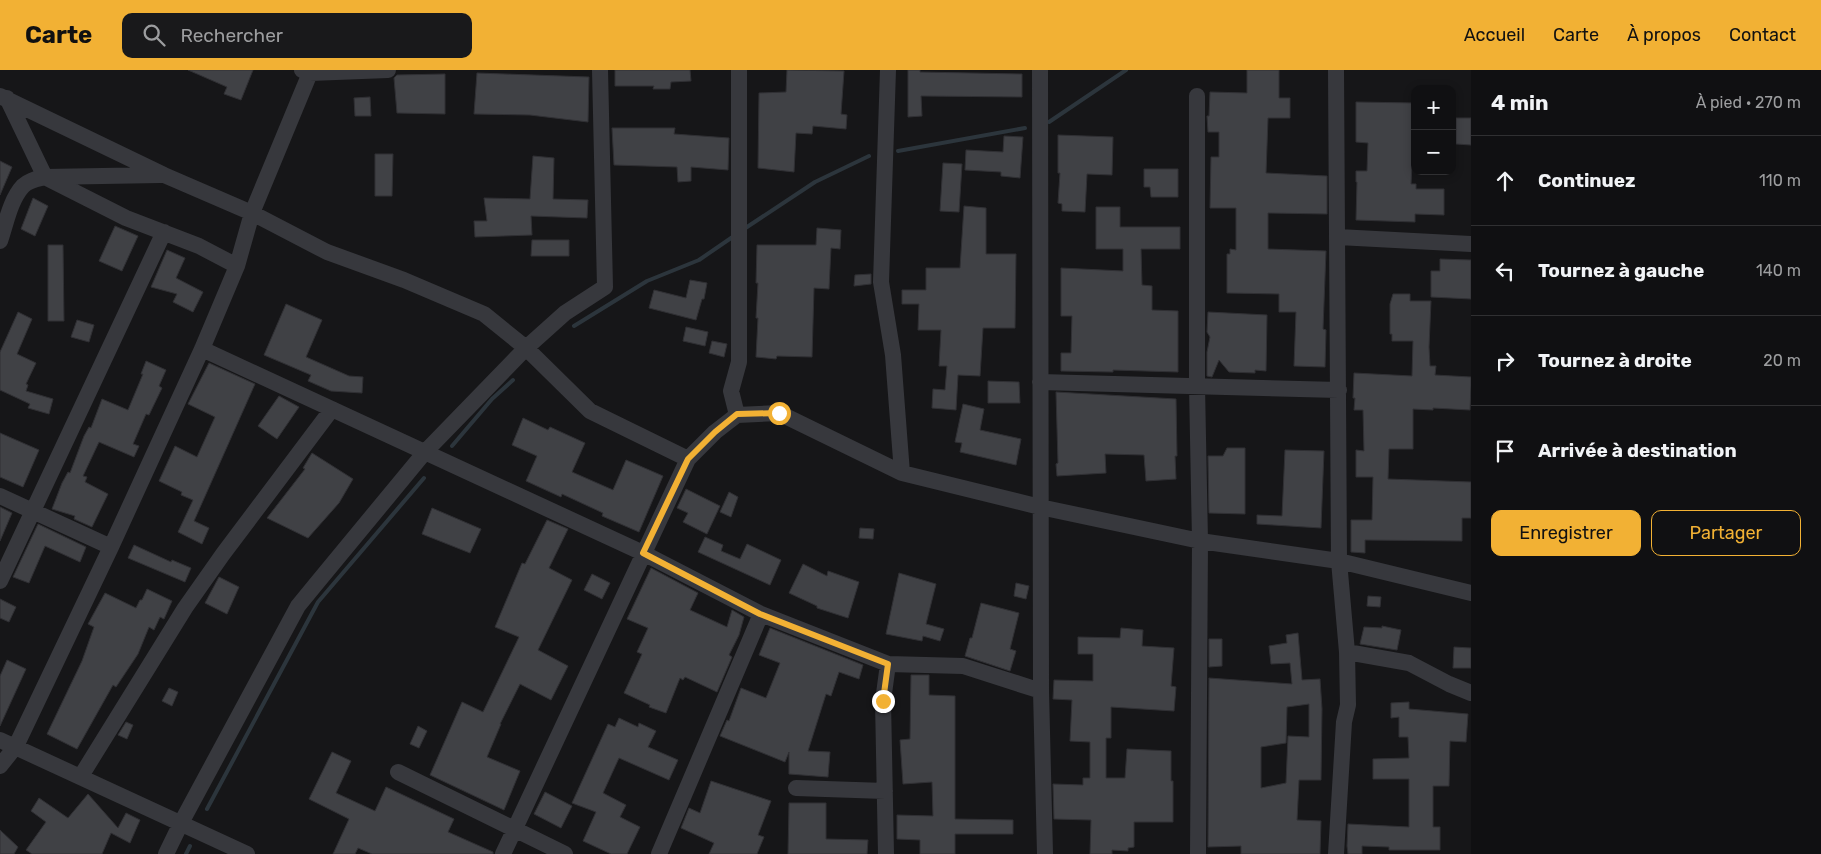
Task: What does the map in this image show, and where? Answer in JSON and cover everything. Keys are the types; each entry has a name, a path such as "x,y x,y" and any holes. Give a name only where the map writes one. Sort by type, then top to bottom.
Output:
{"street":[{"path":"0,766 16,746 111,547 202,349 237,266 252,213 308,71 388,70"},
{"path":"166,854 298,606 425,452 526,348 565,313 606,287 600,70"},
{"path":"737,414 731,391 739,362 739,70"},
{"path":"888,70 881,282 893,355 902,472"},
{"path":"1040,70 1041,691 1045,854"},
{"path":"1336,70 1339,561 1347,652 1348,705 1344,722 1336,854"},
{"path":"1197,96 1197,386 1200,542 1198,854"},
{"path":"3,97 164,175 252,213 327,252 404,280 484,314 526,348 590,412 688,459"},
{"path":"3,97 45,177 126,218 199,246 237,266"},
{"path":"0,241 15,199 24,186 32,180 45,177 164,175"},
{"path":"0,581 164,232"},
{"path":"1338,237 1471,244"},
{"path":"202,349 643,553 760,614 888,664 963,666 1041,691"},
{"path":"1040,382 1339,390"},
{"path":"81,776 185,608 222,554 332,409"},
{"path":"503,854 688,459 715,432 737,414 779,413 902,472 1040,507 1200,542 1339,561 1471,593"},
{"path":"0,496 111,547"},
{"path":"658,854 760,614"},
{"path":"1347,652 1409,663 1471,693"},
{"path":"886,854 883,701 888,664"},
{"path":"0,740 247,854"},
{"path":"398,772 565,854"},
{"path":"796,788 885,791"}],"building":[{"path":"188,70 253,70 241,100 224,94 227,87"},
{"path":"615,70 690,70 691,81 671,82 670,89 653,89 654,86 615,86"},
{"path":"787,70 844,71 841,114 847,115 846,129 813,126 812,134 796,133 794,172 758,168 759,93 786,92"},
{"path":"908,70 920,70 920,72 1022,74 1022,97 921,96 922,116 908,117"},
{"path":"1247,70 1279,70 1279,98 1290,98 1290,118 1268,118 1266,173 1327,176 1327,214 1268,213 1268,249 1326,251 1323,329 1326,330 1325,367 1294,366 1296,312 1279,312 1279,294 1227,293 1227,254 1230,254 1230,249 1236,250 1236,208 1210,208 1211,157 1219,157 1219,132 1208,132 1207,116 1209,116 1210,92 1247,93"},
{"path":"477,73 589,77 588,122 530,115 474,114"},
{"path":"445,74 445,114 397,113 394,78 397,75"},
{"path":"370,97 371,116 355,116 354,98"},
{"path":"1356,102 1411,103 1411,184 1416,184 1416,189 1444,189 1444,215 1415,214 1415,222 1356,220 1356,171 1367,171 1368,143 1356,142"},
{"path":"1456,118 1471,118 1471,145 1456,144"},
{"path":"612,128 675,128 674,134 729,138 728,170 691,167 691,181 678,182 677,167 614,165"},
{"path":"1058,135 1113,137 1112,175 1087,174 1085,212 1062,211 1062,204 1058,203 1060,173 1058,173"},
{"path":"1004,136 1023,137 1020,178 1001,176 1001,172 965,170 966,150 1003,152"},
{"path":"375,154 393,154 392,196 375,196"},
{"path":"533,156 554,158 553,199 588,200 587,218 531,216 532,235 475,237 474,221 487,221 484,198 530,199"},
{"path":"0,161 12,167 0,195"},
{"path":"943,163 962,164 959,212 940,211"},
{"path":"1144,169 1178,169 1178,197 1151,197 1150,187 1144,187"},
{"path":"33,198 48,206 35,236 21,229"},
{"path":"964,206 986,208 986,254 1016,254 1015,328 983,328 980,376 958,375 956,410 932,408 933,389 945,390 947,366 939,366 941,330 918,330 919,304 902,304 902,290 926,290 926,268 960,268"},
{"path":"1096,207 1120,207 1120,227 1180,227 1180,249 1141,249 1142,285 1152,286 1152,310 1178,311 1178,372 1061,371 1061,353 1071,353 1072,316 1061,316 1061,268 1123,271 1123,249 1096,249"},
{"path":"115,226 138,236 122,271 99,261"},
{"path":"817,228 841,230 840,249 831,248 829,289 814,288 812,357 777,356 776,359 756,357 758,318 756,318 758,283 756,283 757,245 816,245"},
{"path":"532,240 569,240 569,256 531,256"},
{"path":"48,245 63,245 64,321 48,321"},
{"path":"167,250 185,258 176,278 203,292 193,312 173,302 177,294 151,287"},
{"path":"1440,259 1471,260 1471,299 1431,297 1431,271 1440,271"},
{"path":"871,274 871,284 854,286 855,275"},
{"path":"690,280 707,283 704,299 702,299 696,320 649,308 654,290 686,298"},
{"path":"1393,294 1410,294 1410,301 1431,301 1430,366 1436,366 1435,375 1471,377 1471,386 1470,410 1413,409 1413,449 1389,449 1388,479 1471,482 1471,518 1462,518 1462,541 1365,540 1365,553 1351,552 1351,520 1372,520 1373,477 1356,477 1356,450 1364,451 1363,410 1354,410 1354,373 1412,376 1413,341 1392,341 1392,334 1390,334 1390,304"},
{"path":"286,304 322,320 306,357 349,376 363,377 362,393 331,391 308,381 311,375 264,355"},
{"path":"18,312 32,319 17,354 36,363 26,384 28,385 26,391 53,399 49,414 28,408 30,404 0,390 0,352"},
{"path":"1208,312 1267,315 1266,371 1255,370 1255,373 1229,372 1219,360 1212,377 1207,376 1207,352 1210,337 1207,332"},
{"path":"77,320 94,325 89,342 71,337"},
{"path":"686,327 708,332 705,346 683,341"},
{"path":"712,341 727,344 724,357 709,353"},
{"path":"146,361 166,370 159,386 162,388 149,415 146,414 133,444 139,446 134,457 99,442 83,476 87,477 85,482 108,494 92,527 74,519 75,516 52,509 62,483 68,472 70,473 84,436 89,427 91,428 102,399 128,410 143,374 141,374"},
{"path":"209,363 255,384 194,521 209,528 202,544 178,532 193,500 181,495 182,492 159,481 175,446 197,457 215,417 188,404"},
{"path":"988,381 1019,382 1020,403 988,403"},
{"path":"1056,392 1176,399 1176,479 1146,481 1144,455 1105,454 1106,473 1057,476"},
{"path":"279,396 299,407 277,439 258,426"},
{"path":"963,404 984,409 980,430 1021,439 1016,465 960,452 962,443 955,442"},
{"path":"523,418 548,430 550,427 585,443 572,472 613,490 626,460 663,476 639,532 602,516 603,513 562,494 561,497 526,481 537,456 512,445"},
{"path":"0,433 39,450 23,487 0,477"},
{"path":"1227,448 1245,448 1245,514 1209,513 1208,456 1223,456"},
{"path":"1285,450 1324,451 1321,528 1257,524 1257,515 1282,516"},
{"path":"312,453 353,479 339,503 308,538 267,518 305,469 303,468"},
{"path":"686,489 720,506 707,534 683,522 688,513 677,508"},
{"path":"729,492 738,497 731,517 720,512"},
{"path":"0,507 12,513 0,541"},
{"path":"432,508 481,529 470,553 422,534"},
{"path":"547,520 568,529 549,568 572,580 538,650 568,666 551,700 520,684 500,724 487,757 520,771 504,810 430,775 462,702 483,712 519,637 495,627 522,563 525,564"},
{"path":"38,524 86,547 80,562 45,546 29,583 13,577"},
{"path":"860,528 874,529 873,539 859,538"},
{"path":"705,537 723,545 721,551 740,559 747,544 781,560 770,585 698,552"},
{"path":"134,545 171,562 172,560 191,568 185,582 128,558"},
{"path":"803,564 827,576 828,571 859,582 848,618 817,608 817,606 789,593"},
{"path":"651,568 698,593 690,610 727,627 732,610 744,617 739,635 729,655 732,657 717,692 685,677 683,680 680,678 666,713 649,707 650,705 624,693 642,654 637,652 648,628 627,619"},
{"path":"899,573 936,584 926,624 944,629 940,641 923,636 922,641 886,634"},
{"path":"592,574 610,583 602,599 584,590"},
{"path":"219,577 239,587 227,614 205,603"},
{"path":"1016,583 1029,586 1026,599 1014,596"},
{"path":"147,589 172,601 164,619 160,617 154,630 149,627 138,654 116,687 113,685 77,749 47,734 82,661 94,627 88,624 105,593 136,608"},
{"path":"1368,596 1381,597 1380,607 1367,606"},
{"path":"0,599 16,607 9,622 0,618"},
{"path":"981,603 1019,613 1010,649 1016,651 1010,671 965,656"},
{"path":"1382,626 1401,630 1397,650 1360,644 1364,627 1382,628"},
{"path":"770,628 863,665 859,679 839,672 831,696 826,694 808,751 830,752 828,777 789,774 789,752 785,762 720,736 727,720 729,721 741,688 766,698 780,663 759,655"},
{"path":"1121,628 1143,630 1142,646 1174,648 1171,686 1176,687 1174,711 1111,707 1111,738 1106,738 1106,778 1125,778 1127,749 1171,751 1173,822 1134,822 1134,847 1128,848 1128,851 1112,850 1112,854 1090,854 1091,820 1054,819 1053,784 1083,785 1083,778 1090,778 1090,742 1070,741 1072,700 1053,699 1054,680 1093,681 1093,654 1078,654 1078,637 1120,638"},
{"path":"1298,633 1302,680 1320,679 1322,709 1321,780 1299,780 1297,820 1321,821 1320,854 1241,854 1241,846 1208,847 1209,678 1292,684 1290,663 1271,664 1269,646 1287,643 1286,635","holes":["1309,704 1309,737 1288,736 1286,783 1261,788 1261,747 1286,743 1287,707"]},
{"path":"1209,639 1222,639 1222,666 1209,667"},
{"path":"1454,647 1471,648 1471,668 1453,668"},
{"path":"7,660 26,669 0,726 0,676"},
{"path":"911,675 929,675 929,695 955,696 955,819 1013,820 1013,834 955,834 955,854 920,854 920,840 897,839 897,815 933,816 932,782 903,784 900,740 910,739"},
{"path":"169,688 178,692 172,706 162,701"},
{"path":"1409,702 1409,709 1468,714 1466,742 1450,741 1449,786 1433,786 1433,827 1440,827 1440,850 1389,850 1389,847 1362,846 1362,854 1348,854 1348,824 1409,827 1409,779 1373,779 1373,759 1409,758 1408,737 1399,737 1399,717 1391,718 1391,703"},
{"path":"619,718 638,727 639,723 656,731 648,747 678,760 669,780 619,758 603,793 626,805 620,817 640,827 627,854 611,854 583,841 596,812 572,803 608,724 615,727"},
{"path":"126,722 133,725 127,739 118,735"},
{"path":"418,726 427,731 419,748 410,744"},
{"path":"332,752 351,761 336,793 375,811 386,787 454,819 448,832 493,852 493,854 372,854 358,848 355,854 333,854 349,819 309,799"},
{"path":"711,781 771,801 758,835 764,837 757,854 709,854 714,843 681,828 689,808 700,813"},
{"path":"545,792 572,806 561,828 534,814"},
{"path":"88,794 118,828 126,813 140,820 130,843 111,833 102,854 32,854 26,850 46,822 31,811 39,798 68,818"},
{"path":"789,803 826,803 826,839 868,840 867,854 788,854"},
{"path":"0,830 18,847 14,854 0,854"}],"waterway":[{"path":"1049,122 1126,70"},
{"path":"898,151 1025,128"},
{"path":"744,229 815,182 869,156"},
{"path":"574,326 647,281 699,260 734,236"},
{"path":"452,446 492,399 513,380"},
{"path":"207,809 318,602 424,478"},
{"path":"186,854 190,846"}],"route":[{"path":"779,413 737,414 715,432 688,459 643,553 760,614 888,664 883,701"}]}
